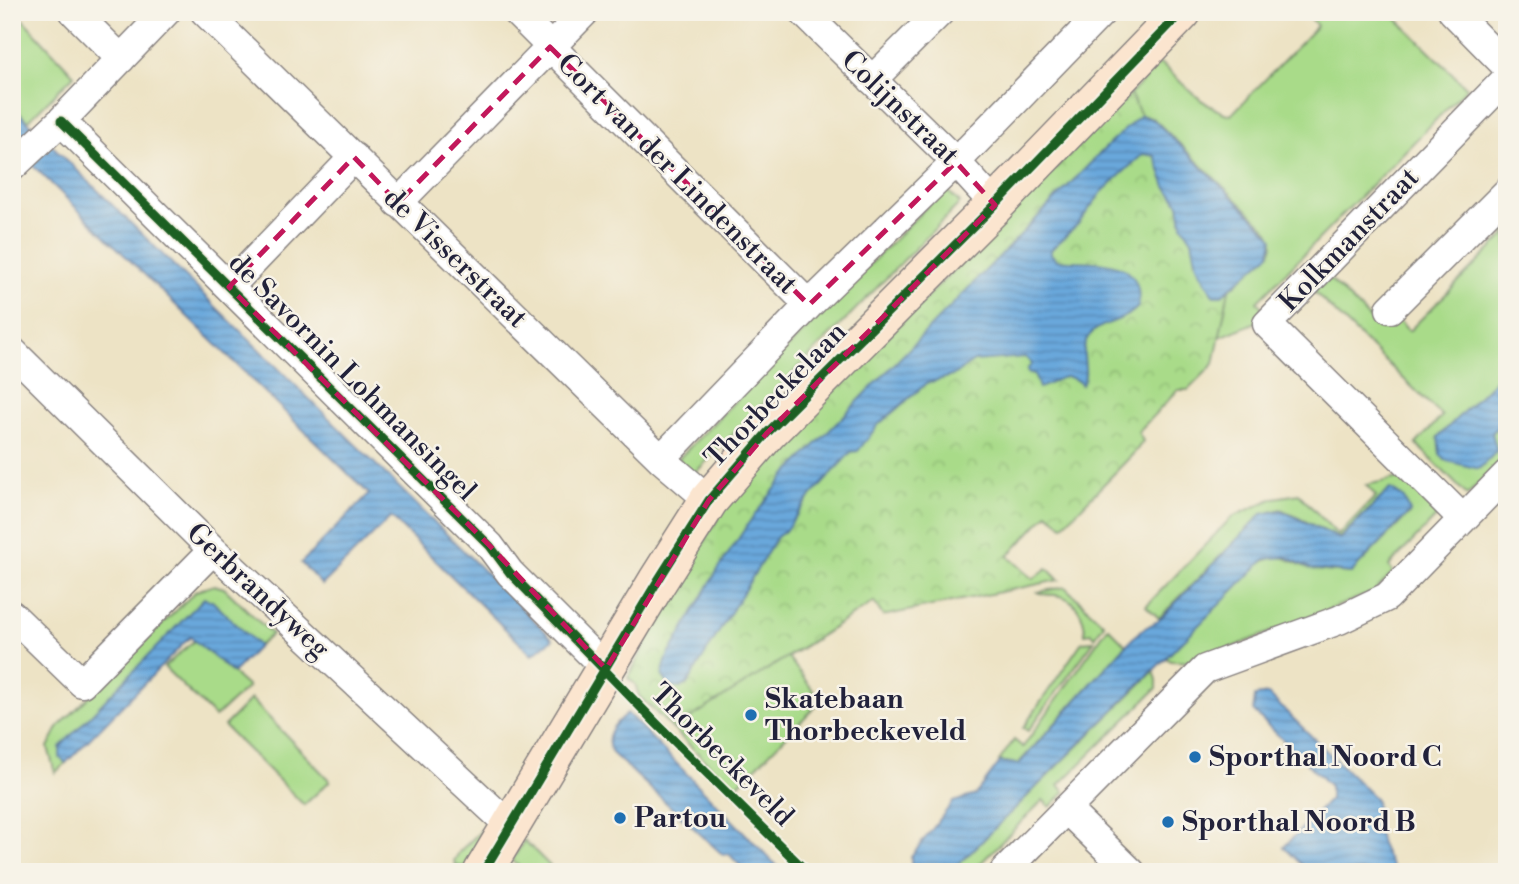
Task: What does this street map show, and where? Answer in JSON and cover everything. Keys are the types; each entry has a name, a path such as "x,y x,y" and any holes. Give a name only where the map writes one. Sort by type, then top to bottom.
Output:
{"main road":[{"name":"Thorbeckelaan","path":"483,872 509,825 709,500 767,433 995,205 1182,12"}],"street":[{"path":"74,12 121,59"},
{"path":"15,164 166,12"},
{"name":"de Visserstraat","path":"205,12 661,459 709,500"},
{"name":"Cort van der Lindenstraat","path":"516,12 809,305"},
{"path":"398,203 585,12"},
{"name":"Colijnstraat","path":"803,12 957,162 995,205"},
{"path":"872,80 940,12"},
{"name":"Thorbeckelaan","path":"661,459 809,305 957,162 1102,12"},
{"path":"1453,12 1507,67"},
{"name":"Kolkmanstraat","path":"1463,519 1267,324 1507,78"},
{"name":"de Savornin Lohmansingel","path":"53,127 229,287 490,545 510,573 606,669"},
{"path":"229,287 354,158"},
{"path":"1390,309 1507,192"},
{"name":"Gerbrandyweg","path":"12,351 213,550 509,825"},
{"path":"1004,872 1205,669 1339,620 1387,597 1507,474"},
{"path":"12,615 82,683 213,550"},
{"path":"1066,809 1131,872"}],"highlighted area":[{"path":"550,47 809,305 956,162 995,205 767,433 709,500 606,669 490,546 229,287 354,157 398,203"}],"green space":[{"path":"12,12 16,12 74,75 28,121 12,106"},
{"path":"1317,12 1390,12 1467,88 1257,302 1263,308 1259,321 1198,346 1101,124 1160,63 1211,107 1231,115 1317,26 1311,18"},
{"path":"1130,94 1141,115 1154,119 1269,231 1273,245 1270,254 1229,290 1214,364 1188,390 1178,390 1138,432 1143,441 1135,452 1063,526 1048,513 1008,556 1033,579 1047,568 1059,580 883,616 874,602 673,729 639,696 635,684 628,678 669,598 738,486"},
{"path":"945,188 960,203 694,474 678,459"},
{"path":"1507,201 1507,369 1438,437 1492,433 1507,417 1507,455 1467,495 1416,444 1442,416 1313,291 1330,279 1369,318 1381,311 1394,316 1409,331 1506,234 1491,218"},
{"path":"1403,477 1439,514 1389,566 1393,573 1374,592 1194,662 1171,661 1166,658 1265,560 1279,557 1312,569 1351,573 1410,513 1389,490 1339,538 1281,509 1262,514 1159,618 1146,606 1232,517 1274,498 1299,494 1338,535 1376,496 1366,485"},
{"path":"214,585 224,588 272,634 259,646 212,601 61,758 66,763 55,773 48,747 59,726 196,591"},
{"path":"1065,587 1104,624 1095,637 1091,633 1085,634 1081,614 1068,599 1038,592"},
{"name":"Skatebaan Thorbeckeveld","path":"846,616 839,624 788,657 821,701 734,789 665,721"},
{"path":"1108,627 1126,645 1018,764 999,761 1014,740 1023,747"},
{"path":"195,640 248,687 215,717 164,667"},
{"path":"1094,641 1028,731 1023,728 1082,642"},
{"path":"1154,671 1157,688 1059,785 1065,792 1050,807 1043,800 972,872 951,872"},
{"path":"251,699 330,781 304,805 224,726"},
{"path":"482,830 486,830 465,867 456,866 454,861 460,851"},
{"path":"524,840 556,872 514,872 518,865 512,861"}],"water":[{"path":"12,106 553,639 532,655 391,517 322,585 301,563 369,494 12,145"},
{"path":"1141,115 1154,120 1268,232 1273,238 1270,254 1222,295 1213,295 1197,266 1192,240 1182,225 1179,204 1166,187 1155,156 1143,154 1102,192 1078,224 1051,250 1057,260 1099,262 1125,269 1133,277 1138,290 1138,307 1093,331 1089,336 1084,348 1085,373 1082,385 1065,377 1039,388 1034,374 1028,373 1027,370 1032,363 1025,357 974,361 952,376 927,383 878,425 858,451 851,452 808,500 785,531 777,537 687,684 680,688 670,687 662,675 667,658 717,571 750,521 785,476 1110,143"},
{"path":"1507,369 1507,417 1492,433 1497,451 1479,469 1447,461 1440,455 1438,437"},
{"path":"1390,489 1403,498 1410,512 1351,573 1311,569 1287,557 1265,559 951,872 911,872 911,857 953,802 975,795 1000,762 1019,764 1126,645 1140,631 1159,620 1262,514 1281,510 1340,539"},
{"path":"204,598 212,601 259,646 233,673 190,637 66,763 60,758 60,747"},
{"path":"1268,694 1376,799 1379,837 1396,872 1309,872 1284,847 1330,799 1330,786 1253,711 1255,696"},
{"path":"627,713 783,872 746,872 729,854 723,855 612,753 608,741 611,730"}],"cycle path":[{"path":"483,872 709,500 767,433 995,205 1182,12"},
{"name":"Thorbeckeveld","path":"61,121 490,546 510,573 657,724 807,872"}],"place":[{"name":"Skatebaan Thorbeckeveld","path":"751,715"},
{"name":"Sporthal Noord C","path":"1195,757"},
{"name":"Partou","path":"620,818"},
{"name":"Sporthal Noord B","path":"1168,822"}]}
